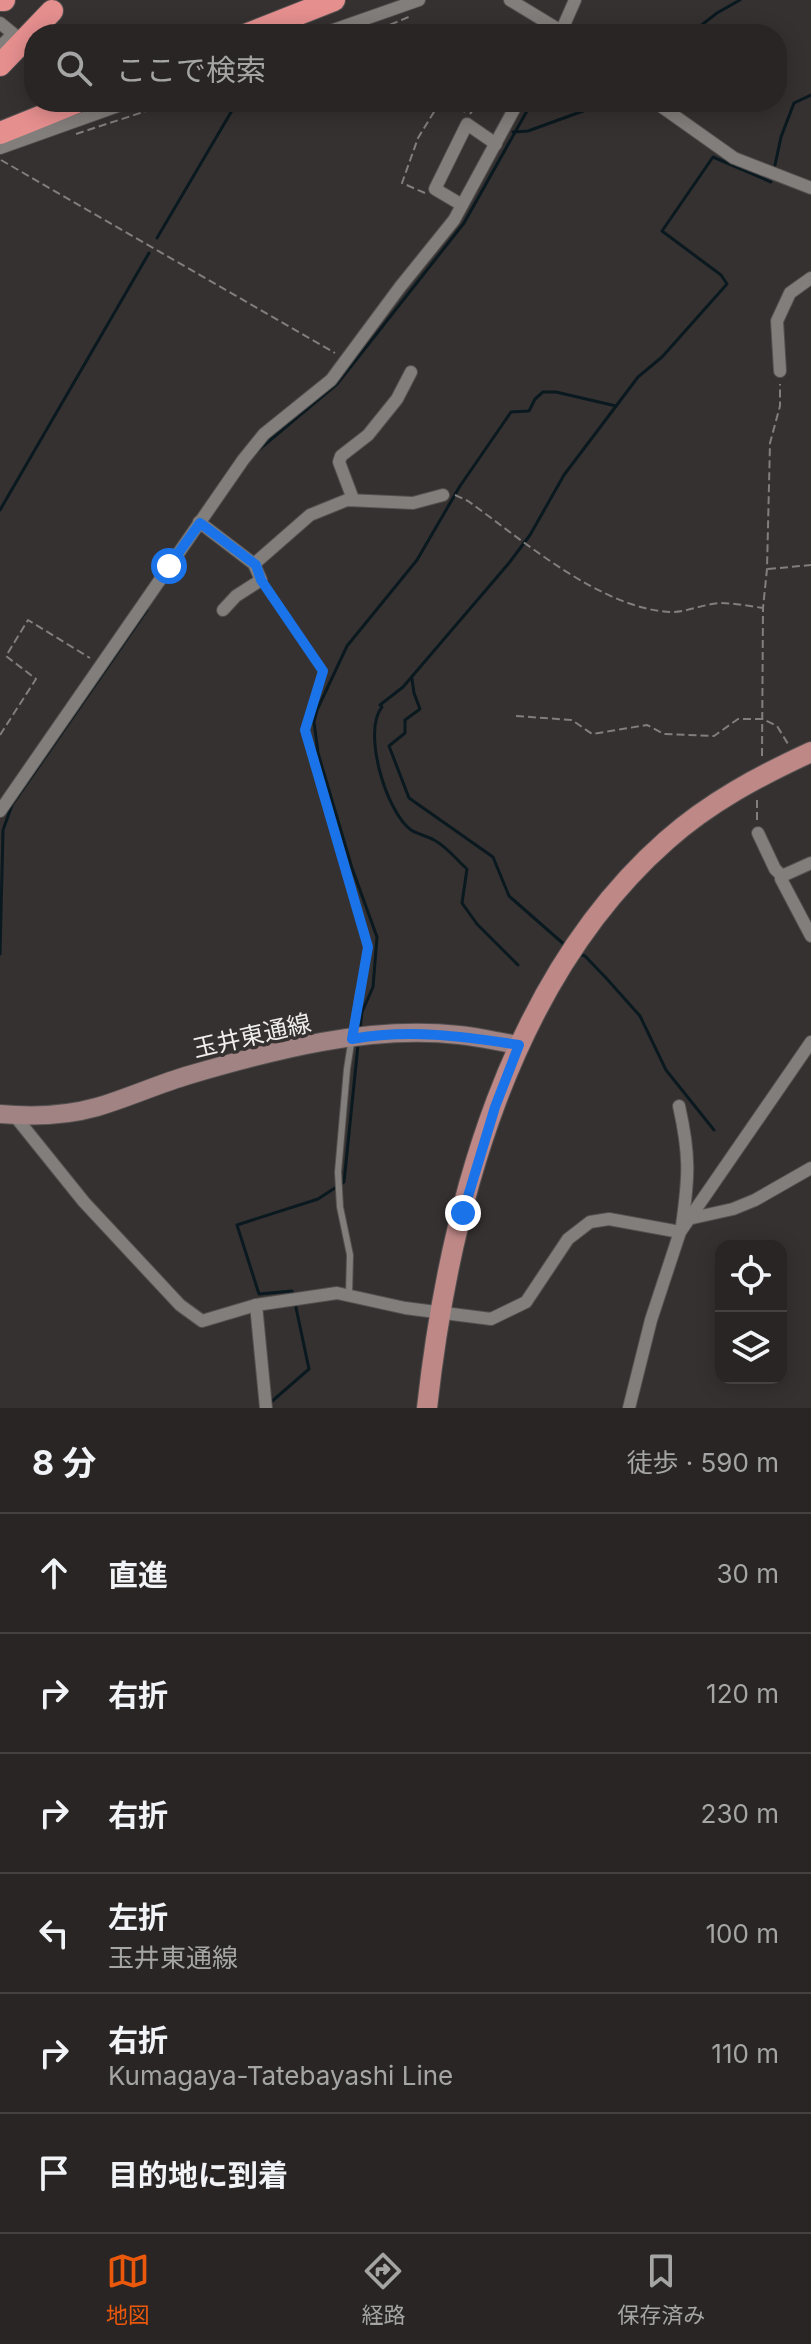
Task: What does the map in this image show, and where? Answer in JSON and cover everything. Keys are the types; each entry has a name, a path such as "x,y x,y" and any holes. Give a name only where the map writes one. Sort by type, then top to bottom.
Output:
{"highway":[{"path":"273,24 334,0"},
{"path":"36,24 52,11"},
{"path":"0,65 24,33"},
{"path":"0,133 52,112"}],"main road":[{"path":"427,1408 456,1236 495,1107 519,1045 546,989 601,908 667,840 701,812 758,777 804,755"}],"street":[{"path":"351,24 419,0"},
{"path":"510,0 549,24"},
{"path":"566,24 575,0"},
{"path":"0,23 18,38 0,47"},
{"path":"0,148 101,112"},
{"path":"0,811 264,434 331,380 454,220 513,112"},
{"path":"669,112 734,158 811,188"},
{"path":"462,205 435,189 467,124 496,144"},
{"path":"780,371 777,321 790,293 811,278"},
{"path":"353,499 339,462 341,456 368,435 397,399 411,372"},
{"path":"254,564 310,515 353,499 413,503 443,495"},
{"path":"203,525 254,564 261,580 236,596 223,610"},
{"path":"758,833 811,936"},
{"path":"782,876 811,863"},
{"name":"玉井東通線","path":"7,1115 53,1115 95,1107 187,1075 294,1048 352,1039 391,1034 457,1035 519,1045"},
{"path":"680,1232 811,1042"},
{"path":"629,1408 651,1320 680,1232 689,1175 688,1146 679,1106"},
{"path":"7,1115 180,1305 202,1321 256,1305 337,1293 441,1314 491,1319 526,1302 568,1239 590,1222 609,1219 680,1232"},
{"path":"688,1219 733,1209 755,1200 811,1168"},
{"path":"256,1305 266,1408"}],"lane":[{"path":"349,1294 350,1255 340,1207 338,1172 359,992"}],"path":[{"path":"76,134 145,112"},
{"path":"432,196 402,183 418,138 434,112"},
{"path":"0,159 346,360"},
{"path":"758,833 758,777 763,749 763,608 770,443 780,406 780,371"},
{"path":"443,495 451,493 468,501 544,556 611,597 673,612 721,603 763,608"},
{"path":"767,569 811,565"},
{"path":"261,580 323,671 305,730 368,947 359,992"},
{"path":"0,735 36,679 6,656 28,620 101,665"},
{"path":"516,716 572,720 592,734 647,725 664,734 714,736 738,719 763,719 777,726 804,755"}],"waterway":[{"path":"703,24 740,0"},
{"path":"775,165 781,137 794,103 811,95"},
{"path":"157,238 231,112"},
{"path":"256,452 337,384 464,223 526,112"},
{"path":"513,132 528,131 580,112"},
{"path":"518,965 477,924 462,903 467,869 447,849 411,830 393,807 376,752 376,718 382,707 380,705 403,687 509,563 530,535 564,475 638,377 662,357 727,284 721,275 662,231 713,157 771,182"},
{"path":"0,510 149,253"},
{"path":"360,1029 362,1012 373,987 377,937 352,868 318,753 314,722 317,710 347,646 417,560 460,486 511,412 529,411 543,392 556,392 616,406"},
{"path":"0,954 3,830 12,805 147,610"},
{"path":"412,679 420,709 405,720 405,733 389,746 409,798 493,857 509,896 566,946"},
{"path":"579,954 585,956 640,1016 666,1070 714,1130"},
{"path":"293,1295 292,1291 259,1294 237,1225 318,1199 344,1182 358,1045"},
{"path":"270,1403 309,1369 295,1303"}],"route":[{"path":"169,566 199,522 256,565 261,580 323,671 305,730 368,947 352,1039 391,1034 457,1035 519,1045 495,1107 463,1213"}]}
